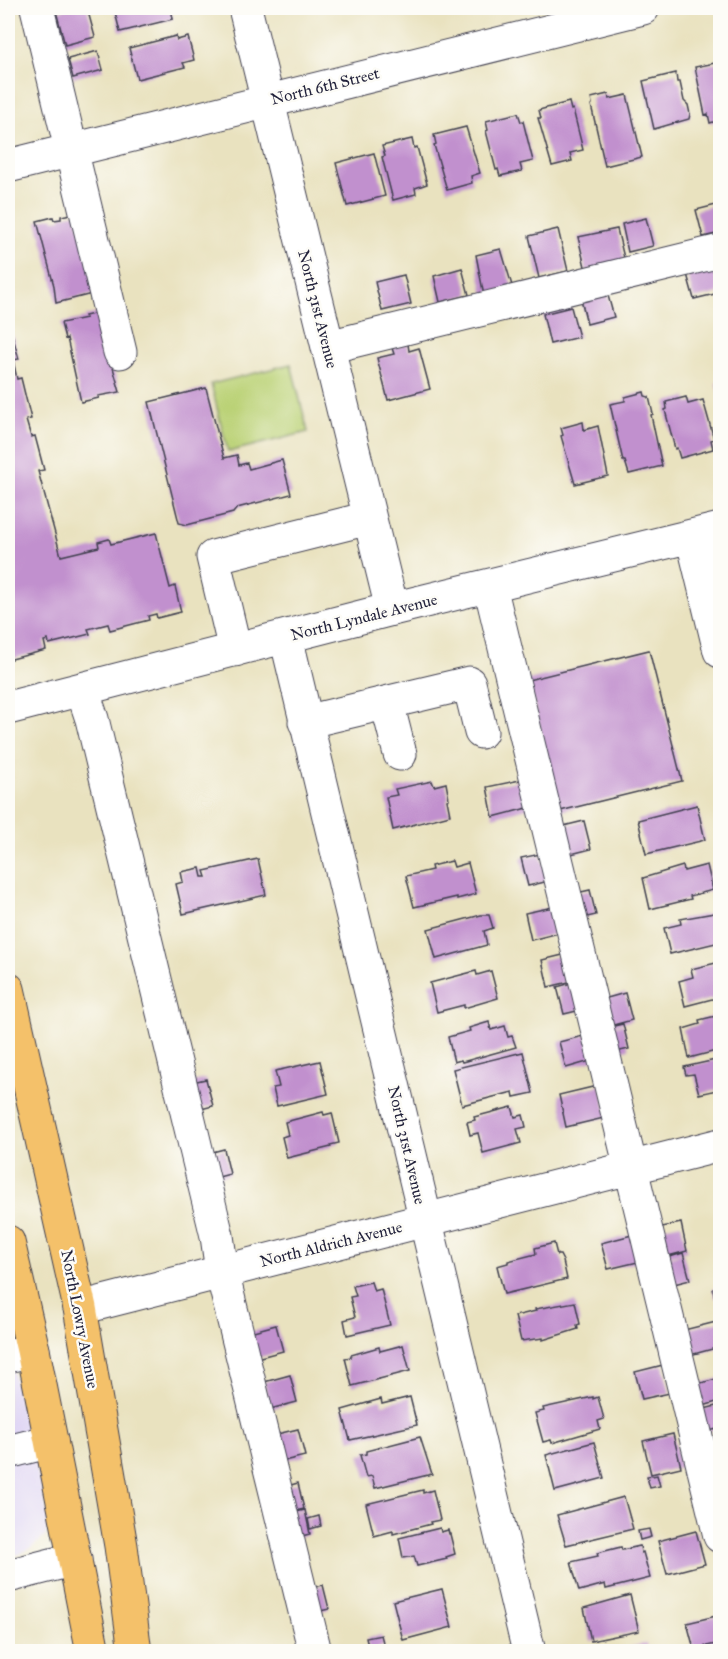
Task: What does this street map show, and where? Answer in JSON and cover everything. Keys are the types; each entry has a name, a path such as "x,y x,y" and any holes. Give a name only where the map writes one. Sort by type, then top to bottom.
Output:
{"main road":[{"name":"North Lowry Avenue","path":"8,989 80,1308 121,1546 135,1652"},
{"path":"8,1242 20,1353 51,1441 93,1652"}],"street":[{"path":"37,8 120,352"},
{"name":"North 31st Avenue","path":"244,8 392,609"},
{"name":"North 6th Street","path":"8,166 643,8"},
{"path":"328,347 720,251"},
{"path":"235,650 213,557 369,518"},
{"path":"706,532 720,651"},
{"name":"North Lyndale Avenue","path":"8,708 392,609 706,532"},
{"path":"490,586 720,1536"},
{"name":"North 31st Avenue","path":"286,637 529,1652"},
{"path":"305,722 469,683 482,732"},
{"path":"82,689 95,730 217,1236 222,1272 315,1652"},
{"path":"387,703 400,754"},
{"name":"North Aldrich Avenue","path":"80,1308 720,1145"},
{"path":"8,1452 51,1441"},
{"path":"8,1576 75,1559"}],"shaded area":[{"path":"8,1352 50,1524 45,1537 31,1548 8,1557"}],"green space":[{"path":"291,364 308,432 228,452 211,384"}],"building":[{"path":"87,8 95,37 65,45 56,11"},
{"path":"114,8 171,8 173,19 120,32"},
{"path":"176,36 177,40 188,37 194,60 183,63 185,67 137,79 129,48"},
{"path":"98,51 103,70 73,78 68,59"},
{"path":"720,62 720,120 710,123 708,114 705,115 695,67"},
{"path":"676,73 684,101 688,105 689,119 654,129 643,81"},
{"path":"608,94 609,99 627,95 642,157 605,166 591,98"},
{"path":"569,102 571,110 573,109 583,150 570,153 572,161 552,166 538,118 541,118 539,110"},
{"path":"518,113 521,122 523,121 533,161 520,164 522,171 500,176 498,169 496,170 486,131 488,130 486,121"},
{"path":"466,127 480,173 471,176 472,183 447,190 434,145 436,144 434,135"},
{"path":"412,139 414,148 417,147 427,184 415,188 416,194 393,200 382,157 385,156 382,146"},
{"path":"374,153 385,196 347,206 336,163"},
{"path":"720,204 720,233 703,237 696,210"},
{"path":"76,213 96,293 56,303 54,286 37,221 53,217 54,220 61,219 61,216"},
{"path":"646,218 653,246 628,252 622,224"},
{"path":"558,229 568,271 539,278 529,236"},
{"path":"617,229 625,262 586,271 578,237"},
{"path":"501,249 513,289 484,296 476,255"},
{"path":"713,267 719,293 694,299 687,274"},
{"path":"462,268 469,295 440,302 434,276"},
{"path":"404,275 411,304 382,311 375,282"},
{"path":"607,292 614,317 587,324 581,299"},
{"path":"571,307 579,337 550,344 543,314"},
{"path":"102,312 103,333 120,392 81,402 67,338 65,339 61,323"},
{"path":"12,334 19,359 13,360 17,379 21,378 31,419 26,420 31,437 35,436 44,470 38,471 61,556 99,547 98,542 109,539 111,544 156,533 170,588 175,586 181,612 157,618 156,614 148,616 149,620 110,630 108,624 88,629 90,634 49,644 48,640 44,641 46,650 8,660 8,335"},
{"path":"408,344 409,351 419,348 430,389 388,400 377,358 394,354 392,348"},
{"path":"720,382 720,399 716,383"},
{"path":"206,388 224,458 237,455 239,465 247,463 249,469 282,460 291,494 237,508 233,513 187,525 179,523 149,402"},
{"path":"644,392 645,396 649,397 662,466 629,474 625,461 623,461 610,404 625,401 625,397"},
{"path":"686,397 688,404 703,400 714,439 711,440 713,449 680,458 677,448 675,449 665,410 667,409 666,402"},
{"path":"583,422 584,430 598,426 608,476 575,484 561,436 563,435 561,428"},
{"path":"649,650 682,781 560,811 528,680"},
{"path":"525,779 531,807 493,817 487,787"},
{"path":"432,781 434,786 446,783 450,815 393,830 386,797 397,795 395,789"},
{"path":"697,805 705,840 646,854 638,820"},
{"path":"584,821 591,849 563,856 555,828"},
{"path":"540,854 549,881 528,886 521,858"},
{"path":"258,859 266,895 183,914 176,884 183,882 181,872 200,868 202,877 206,877 204,871"},
{"path":"452,861 454,867 468,863 476,894 414,907 406,876 432,870 431,866"},
{"path":"707,865 713,890 690,896 691,899 650,909 643,878 683,866 684,871"},
{"path":"590,890 596,915 578,919 572,894"},
{"path":"553,907 559,933 531,940 525,913"},
{"path":"720,912 720,942 670,954 664,928 681,924 680,919"},
{"path":"489,915 493,928 484,931 487,945 436,959 428,929"},
{"path":"567,954 573,981 548,987 542,960"},
{"path":"720,962 720,997 685,1006 679,981 693,977 691,969"},
{"path":"476,971 477,975 491,971 498,998 464,1008 464,1005 437,1012 430,983"},
{"path":"575,982 581,1010 564,1014 557,987"},
{"path":"625,993 632,1020 606,1027 600,1000"},
{"path":"720,1015 720,1050 689,1058 683,1029 700,1024 699,1020"},
{"path":"489,1022 491,1030 505,1026 508,1037 512,1036 516,1047 462,1062 461,1060 454,1062 448,1037 470,1031 469,1028"},
{"path":"623,1024 629,1049 611,1053 605,1028"},
{"path":"587,1035 594,1060 566,1068 559,1042"},
{"path":"523,1052 533,1093 514,1097 513,1092 462,1105 453,1069"},
{"path":"720,1059 720,1092 717,1093 717,1090 699,1094 694,1074 686,1075 684,1067"},
{"path":"320,1061 328,1094 277,1106 273,1088 279,1087 275,1071"},
{"path":"206,1079 213,1106 189,1112 183,1084"},
{"path":"601,1085 608,1117 566,1127 559,1095"},
{"path":"512,1107 515,1117 523,1115 526,1127 517,1129 521,1143 483,1153 478,1133 470,1135 467,1122 475,1120 474,1117"},
{"path":"323,1112 324,1115 332,1113 339,1143 287,1158 282,1137 288,1135 285,1122"},
{"path":"224,1149 230,1174 207,1180 201,1155"},
{"path":"681,1223 687,1251 668,1256 662,1227"},
{"path":"632,1235 638,1262 608,1269 601,1243"},
{"path":"554,1243 557,1255 560,1255 563,1261 567,1279 504,1294 497,1266 536,1254 535,1248"},
{"path":"683,1253 690,1280 666,1286 660,1260"},
{"path":"371,1282 374,1291 381,1289 390,1325 347,1335 344,1320 355,1317 350,1297 356,1296 353,1286"},
{"path":"720,1288 720,1297 715,1298 713,1289"},
{"path":"575,1302 580,1324 577,1325 578,1329 543,1340 543,1338 521,1341 515,1316 536,1311 535,1309"},
{"path":"720,1321 720,1347 690,1355 684,1330"},
{"path":"276,1325 283,1351 253,1359 246,1333"},
{"path":"403,1345 410,1371 352,1386 345,1358 379,1347 380,1351"},
{"path":"663,1365 670,1393 642,1399 635,1372"},
{"path":"290,1375 297,1402 270,1409 264,1382"},
{"path":"720,1378 720,1401 703,1406 697,1384"},
{"path":"410,1397 417,1425 350,1440 342,1410 381,1399 382,1404"},
{"path":"593,1397 593,1399 598,1397 604,1419 598,1421 600,1429 552,1443 551,1440 543,1442 535,1413 544,1411 543,1408"},
{"path":"720,1405 720,1428 706,1432 700,1410"},
{"path":"298,1429 305,1456 275,1463 269,1436"},
{"path":"673,1434 681,1467 651,1474 643,1441"},
{"path":"420,1437 432,1474 375,1488 372,1476 366,1477 360,1455 366,1454 366,1451"},
{"path":"594,1442 604,1478 555,1491 546,1455"},
{"path":"657,1475 660,1486 650,1488 647,1477"},
{"path":"298,1483 304,1509 287,1513 280,1488"},
{"path":"423,1490 423,1493 433,1490 440,1520 393,1534 393,1531 374,1536 366,1504"},
{"path":"624,1497 633,1529 566,1545 557,1515"},
{"path":"305,1510 310,1534 293,1538 287,1514"},
{"path":"319,1516 321,1526 310,1529 308,1519"},
{"path":"440,1528 441,1532 448,1530 455,1554 446,1557 447,1559 417,1566 414,1556 403,1558 399,1538"},
{"path":"649,1529 651,1537 640,1540 638,1531"},
{"path":"696,1531 705,1564 667,1574 658,1541"},
{"path":"640,1546 650,1578 606,1589 605,1584 579,1591 571,1562 598,1556 597,1553 621,1547 622,1550"},
{"path":"323,1585 329,1609 312,1613 306,1589"},
{"path":"442,1589 452,1627 403,1640 393,1601"},
{"path":"630,1595 639,1631 591,1641 584,1608"},
{"path":"716,1616 720,1643 694,1649 687,1623"},
{"path":"381,1635 384,1646 369,1650 366,1638"},
{"path":"646,1643 648,1652 616,1652 616,1651"}]}
